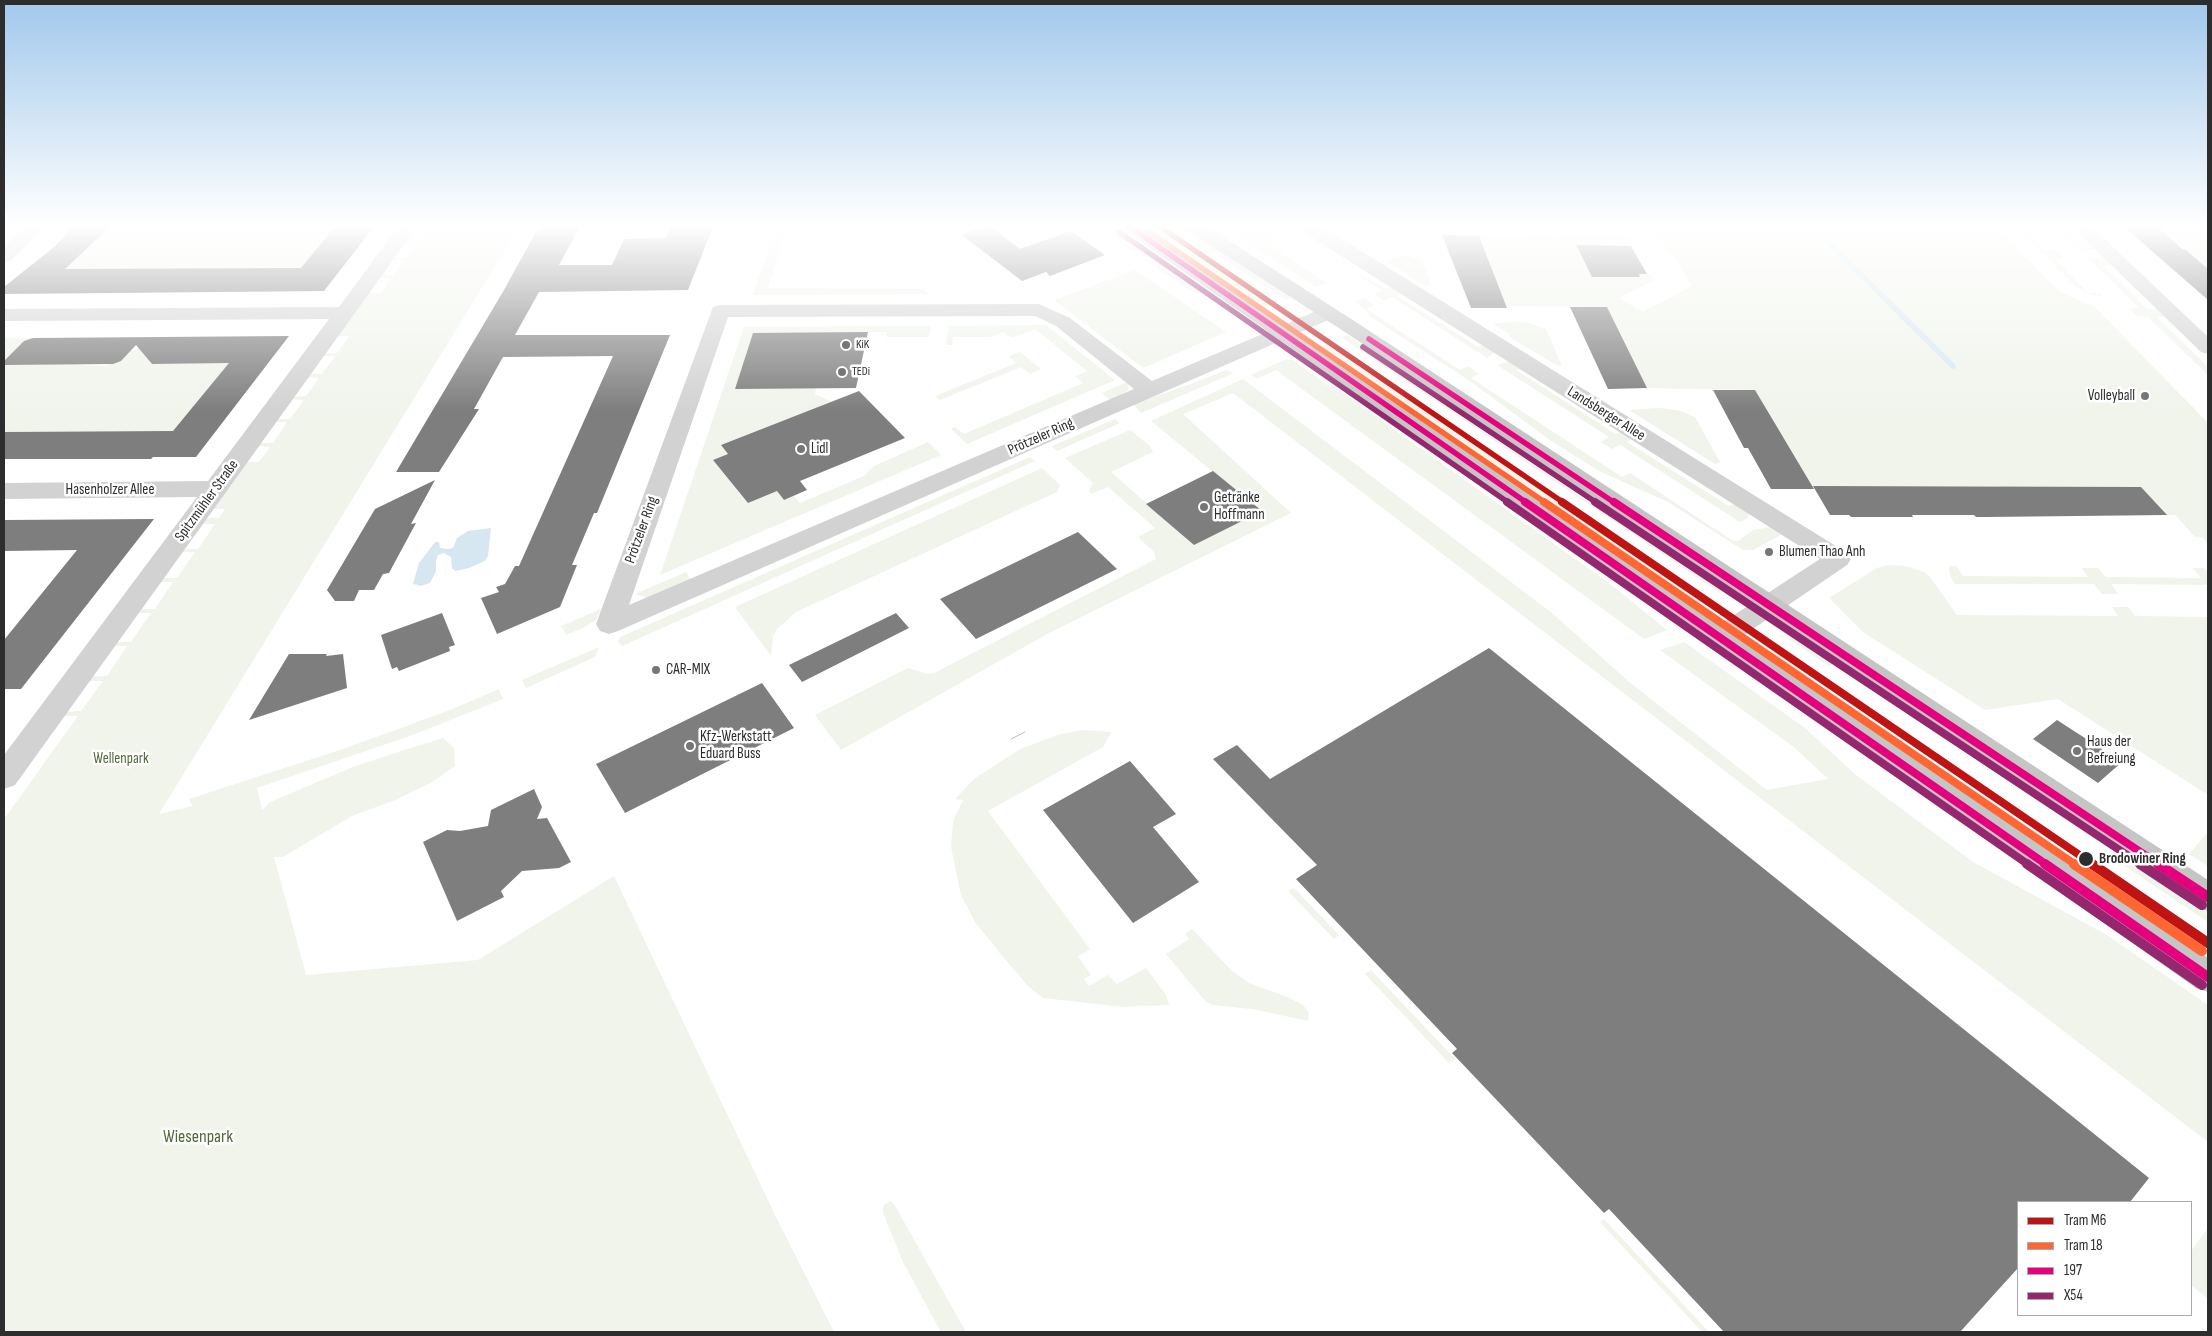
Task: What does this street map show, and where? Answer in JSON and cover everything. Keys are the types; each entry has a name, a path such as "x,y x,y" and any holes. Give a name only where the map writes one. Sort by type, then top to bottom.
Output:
{"main road":[{"path":"1216,286 2208,977"},
{"path":"1287,286 2208,897"}],"street":[{"name":"Spitzmühler Straße","path":"4,778 364,286"},
{"name":"Landsberger Allee","path":"1403,286 1838,559 1721,637"},
{"path":"2143,286 2208,348"},
{"name":"Prötzeler Ring","path":"1148,390 1063,322 1039,310 720,311 609,624 1328,313"},
{"path":"4,315 345,313"},
{"name":"Hasenholzer Allee","path":"4,491 216,489"}],"green space":[{"path":"189,286 216,286 211,292 184,292"},
{"path":"258,286 294,286 290,292 253,292"},
{"name":"Wiesenpark","path":"385,286 483,286 159,814 193,806 189,799 346,748 450,710 499,689 503,699 413,735 257,788 262,810 270,802 353,767 395,753 443,738 454,748 455,766 431,783 395,800 352,816 283,857 274,857 306,975 478,960 614,876 776,1217 834,1332 4,1332 4,819 78,716 60,716 63,712 81,711 103,681 86,681 89,676 107,676 127,646 111,646 114,642 131,642 151,613 135,613 138,609 155,609 173,582 157,582 160,578 177,578 195,552 179,552 182,549 198,549 215,524 200,524 204,518 219,518 225,509 211,509 245,462 259,462 270,447 257,446 259,443 273,443 287,422 274,422 276,419 290,419 304,400 291,399 293,397 306,396 319,378 307,377 309,374 322,374 335,356 322,356 324,354 337,353 349,336 337,336 368,293 381,293"},
{"path":"756,286 923,289 929,294 753,295"},
{"path":"1091,286 1159,286 1226,332 1143,368 1054,300"},
{"path":"1184,286 1194,286 1204,293 1199,294"},
{"path":"1230,286 1243,286 1271,305 1263,309"},
{"path":"1265,286 1273,286 1291,298 1285,300"},
{"path":"1376,286 1385,289 1393,286 1403,293 1397,296 1478,347 1485,344 1497,351 1487,358 1392,297 1384,301 1374,294 1382,290"},
{"path":"1498,286 1642,286 1619,298 1643,312 1691,286 2054,286 2060,292 2095,307 2208,423 2208,544 2202,537 2195,537 2175,515 2166,515 2141,487 2101,487 2084,490 2080,487 2019,487 2001,489 1999,486 1813,486 1783,437 1779,437 1775,424 1755,390 1647,388 1607,307 1506,306"},
{"path":"2075,286 2082,286 2088,293"},
{"path":"2117,286 2124,286 2147,309 2159,309 2168,317 2157,317 2208,367 2208,375 2148,317 2137,316 2130,309 2139,308"},
{"path":"2088,293 2100,293 2104,297"},
{"path":"1364,298 1374,305 1366,309 1460,370 1468,366 1479,374 1471,378 1622,477 1630,473 1733,541 1738,541 1753,530 1776,526 1786,532 1753,550 1743,550 1668,502 1601,472 1551,441 1470,381 1369,316 1367,311 1355,302"},
{"path":"1494,323 1530,323 1546,329 1562,366 1556,365 1508,336 1510,334"},
{"path":"1046,325 1115,380 967,444 951,429 955,427 964,434 1083,383 1075,376 1087,371 1035,329 1012,338 1003,332 990,337 953,337 952,345 946,345 949,326"},
{"path":"931,326 929,337 886,337 887,332 868,332 735,389 816,388 815,394 832,402 721,445 728,454 713,460 748,503 777,491 784,500 794,496 800,503 864,476 874,466 928,442 941,455 660,575 744,327"},
{"path":"1347,335 1724,588 1725,591 1720,593 1342,338"},
{"path":"214,337 253,337 173,431 4,432 4,363 6,365 45,365 72,338 79,365 104,366 121,361 130,351 134,351 139,346 135,346 142,338 167,340 149,361 152,364 192,364"},
{"path":"4,338 33,338 24,341 4,361"},
{"path":"1327,344 1705,603 1697,604 1320,347"},
{"path":"1020,352 1041,369 1030,374 1021,367 940,400 935,396 1016,363 1009,356"},
{"path":"1286,359 1293,360 1329,386 1339,390 1609,583 1667,630 1644,639 1276,370 1257,379 1251,375"},
{"path":"1513,360 1523,367 1516,370 1616,434 1623,430 1635,437 1627,442 1729,506 1737,502 1749,510 1748,518 1740,522 1620,445 1612,449 1601,442 1609,437 1497,365"},
{"path":"1226,370 1234,373 1141,413 1133,404 1191,384"},
{"path":"1243,379 1552,613 1628,681 1767,790 1828,779 1795,748 1660,650 1684,642 1805,728 1856,775 1973,862 2107,935 2208,1005 2208,1142 1233,393 1183,414 1291,513 1049,633 841,750 815,715 908,668 928,674 934,673 1156,559 1154,552 1138,537 1155,528 1108,487 1091,494 1089,491 1093,483 1065,458 1130,430 1150,446 1153,452 1111,472 1194,545 1261,511 1151,421"},
{"path":"1127,382 1129,388 1126,392 1110,400 1102,393"},
{"path":"1660,408 1681,411 1695,417 1720,462 1715,464 1629,410"},
{"path":"1115,419 1120,423 1057,451 1052,446"},
{"path":"1030,457 1035,461 622,646 618,642 620,637"},
{"path":"1042,468 1060,485 1057,492 796,612 777,629 773,636 771,656 735,607"},
{"path":"1889,565 1906,566 1924,572 1930,577 1957,615 2118,616 2112,607 2128,607 2135,616 2208,617 2208,795 2058,699 1985,710 1863,632 1829,598 1877,568"},
{"path":"1949,566 1956,566 1963,576 2088,577 2082,568 2098,568 2106,577 2201,578 2193,568 2203,568 2208,571 2208,585 2112,584 2118,594 2102,594 2094,584 1955,584 1950,576"},
{"path":"686,572 692,581 647,598 635,594"},
{"path":"601,609 596,620 566,635 561,626"},
{"path":"1794,633 1836,661 1829,666 1787,638"},
{"path":"599,647 595,657 526,688 522,680"},
{"path":"1772,649 1806,672 1798,678 1767,657 1766,654"},
{"path":"1083,730 1111,732 1103,747 988,811 1090,949 1078,956 1091,975 1084,979 1089,986 1108,975 1117,984 1146,968 1166,995 1169,1005 1123,1007 1043,998 1028,986 975,922 961,895 951,847 953,821 963,800 955,799 975,778 1022,748 1061,734"},
{"path":"2208,832 2208,866 2189,854"},
{"path":"2126,854 2208,909 2208,922 2119,862"},
{"path":"2104,876 2208,947 2208,960 2097,883"},
{"path":"1294,888 1339,935 1334,939 1288,891"},
{"path":"1192,929 1232,971 1249,983 1290,998 1304,1006 1309,1013 1308,1021 1252,1009 1213,1005 1206,1002 1166,954 1189,939 1185,934"},
{"path":"1371,970 1455,1059 1449,1063 1365,974"},
{"path":"890,1201 894,1204 966,1332 941,1332 903,1262 883,1213 883,1206"},
{"path":"1604,1219 1709,1332 1702,1332 1600,1222"},
{"path":"2208,1228 2208,1299 2192,1286 2192,1250"}],"shaded area":[{"path":"491,528 488,556 485,561 469,568 455,571 452,568 451,557 444,553 438,555 436,571 430,583 421,586 413,584 419,563 435,542 439,542 440,548 453,548 457,538 468,531"}],"building":[{"path":"328,286 324,291 4,294 4,287"},
{"path":"506,286 689,286 688,290 539,292 515,335 670,335 597,513 594,513 572,565 577,565 560,607 497,634 481,598 499,592 496,587 505,584 515,566 519,566 613,356 503,357 474,409 479,409 439,472 396,472"},
{"path":"1462,286 1499,286 1507,308 1471,308"},
{"path":"2192,286 2208,286 2208,300"},
{"path":"1570,307 1607,307 1647,388 1608,389"},
{"path":"868,332 856,388 735,389 753,333"},
{"path":"289,336 196,457 153,457 151,459 4,459 4,432 173,431 229,363 152,364 136,345 121,361 113,364 4,365 4,361 24,341 33,338"},
{"path":"1713,390 1755,390 1814,489 1771,489 1748,448 1744,448"},
{"name":"Lidl","path":"859,391 905,438 800,481 807,490 784,500 777,491 748,503 713,460 728,454 721,445"},
{"name":"Getränke Hoffmann","path":"1213,471 1262,511 1194,545 1146,504"},
{"path":"435,480 411,524 416,523 389,573 383,574 374,590 359,590 354,601 335,601 327,590 375,509"},
{"path":"1813,486 2141,487 2167,515 1976,517 1974,515 1912,515 1913,517 1851,517 1849,515 1830,515"},
{"path":"154,519 21,689 4,689 4,640 77,550 4,551 4,520"},
{"path":"1078,532 1117,569 976,639 940,599"},
{"path":"442,613 455,645 449,647 450,651 399,671 397,667 392,669 381,635"},
{"path":"896,613 909,628 802,682 789,665"},
{"path":"1489,648 2149,1178 2131,1201 2017,1201 2017,1269 1960,1332 1724,1332 1609,1209 1604,1213 1452,1053 1457,1049 1296,879 1317,865 1213,759 1237,745 1270,779"},
{"path":"289,654 327,654 326,656 343,654 347,688 249,720"},
{"path":"762,683 794,728 625,813 596,764"},
{"name":"Haus der Befreiung","path":"2057,720 2122,762 2098,783 2033,739"},
{"path":"1130,761 1176,814 1153,827 1199,882 1133,923 1043,810"},
{"path":"534,789 542,807 537,819 547,818 571,862 559,868 522,871 501,891 504,897 457,921 423,842 447,830 460,831 488,826 491,810"}],"waterway":[{"path":"1873,286 1953,366"}],"tram line":[{"name":"18","path":"1229,286 2202,951"},
{"name":"M6","path":"1247,286 2208,943"},
{"path":"1011,739 1025,732"}],"transit line":[{"name":"X54","path":"1197,286 2202,985"},
{"name":"197","path":"1216,286 2208,977"},
{"name":"197","path":"1369,339 2208,897"},
{"name":"X54","path":"1363,347 2202,905"}],"place":[{"name":"KiK","path":"846,345"},
{"name":"TEDi","path":"842,372"},
{"name":"Volleyball","path":"2145,396"},
{"name":"Lidl","path":"801,449"},
{"name":"Getränke Hoffmann","path":"1204,507"},
{"name":"Blumen Thao Anh","path":"1769,552"},
{"name":"CAR-MIX","path":"656,670"},
{"name":"Kfz-Werkstatt Eduard Buss","path":"690,746"},
{"name":"Haus der Befreiung","path":"2077,751"},
{"name":"Brodowiner Ring","path":"2086,859"}],"park label":[{"name":"Wellenpark","path":"121,759"}]}
